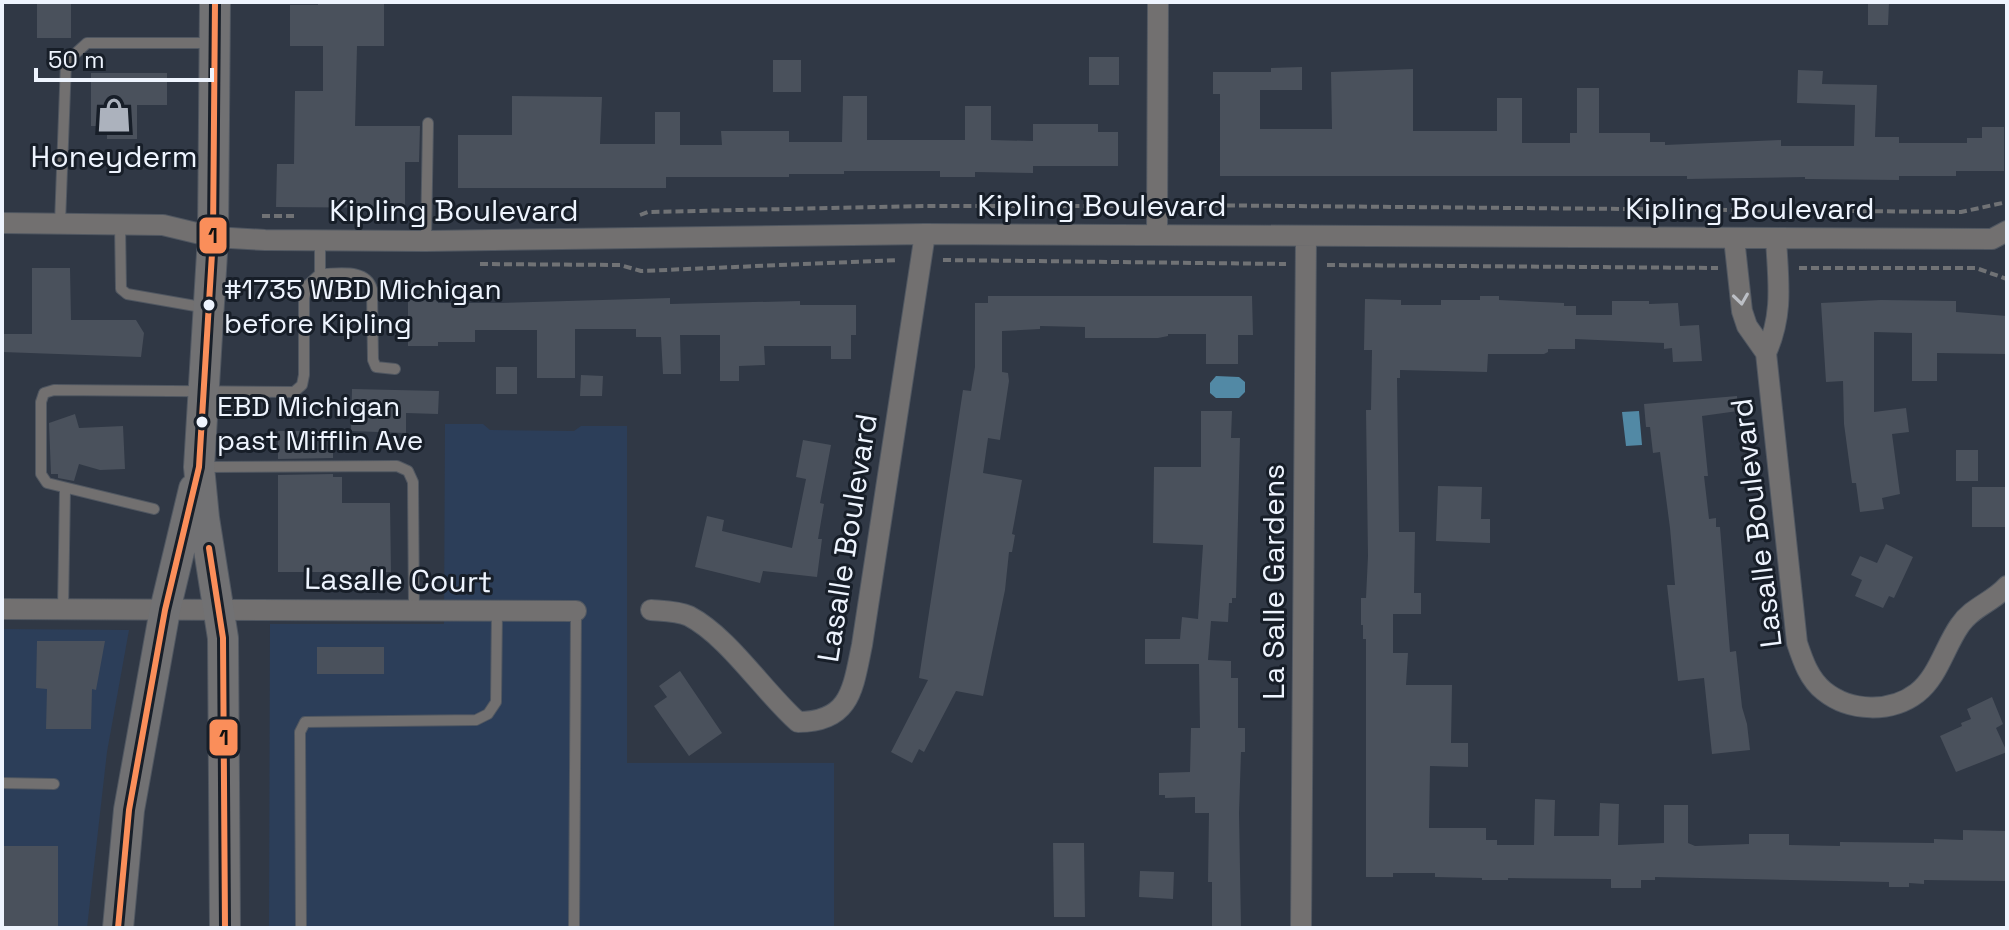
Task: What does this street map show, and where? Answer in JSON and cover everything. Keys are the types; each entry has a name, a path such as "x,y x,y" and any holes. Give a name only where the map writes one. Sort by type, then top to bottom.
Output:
{"main road":[{"path":"215,2 213,237 199,467 223,638 225,928"},
{"path":"118,928 129,810 165,610 199,467"},
{"path":"121,884 136,928"}],"street":[{"path":"1157,234 1158,2"},
{"name":"Kipling Boulevard","path":"2,223 163,225 213,237 426,241 925,234 2002,240"},
{"name":"Lasalle Boulevard","path":"651,610 686,614 711,630 798,722 819,722 834,715 852,693 925,234"},
{"name":"La Salle Gardens","path":"1301,928 1306,236"},
{"name":"Lasalle Boulevard","path":"1734,238 1742,311 1747,326 1766,353 1797,643 1806,670 1823,691 1844,702 1870,708 1894,705 1918,693 1935,671 1960,625 1976,608 2004,596"},
{"name":"Lasalle Boulevard","path":"1766,353 1776,331 1779,313 1776,238"},
{"name":"Lasalle Court","path":"2,609 576,611"}],"lane":[{"path":"60,223 66,62 87,43 214,43"},
{"path":"426,241 428,123"},
{"path":"120,224 121,289 127,294 209,308"},
{"path":"320,240 320,274"},
{"path":"154,509 47,483 41,474 41,402 44,393 54,390 294,392 302,385 304,375 304,298 307,286 320,274 361,274 370,281 373,360 376,367 395,369"},
{"path":"199,467 397,466 408,471 413,482 414,611"},
{"path":"63,610 65,489"},
{"path":"301,928 300,732 305,722 476,720 488,714 496,702 497,611"},
{"path":"574,928 576,611"},
{"path":"2,783 54,784"}],"path":[{"path":"470,264 620,265 641,271 921,260 1737,268"},
{"path":"1778,268 1976,268 2007,279"}],"shaded area":[{"path":"1216,376 1239,377 1245,382 1245,392 1239,398 1216,398 1210,393 1210,383"},
{"path":"1639,411 1642,445 1626,446 1622,412"},
{"path":"445,424 483,424 490,430 574,431 581,426 627,426 627,763 834,763 834,928 269,928 270,624 444,624"},
{"path":"2,629 129,630 107,752 87,928 2,928"}],"building":[{"path":"37,2 71,2 71,38 37,38"},
{"path":"318,2 384,2 384,46 357,46 355,126 420,126 419,162 405,162 405,208 276,207 277,164 294,164 295,91 323,91 323,46 290,46 290,5 318,5"},
{"path":"1868,2 1889,2 1888,25 1868,25"},
{"path":"1089,57 1119,57 1119,85 1089,85"},
{"path":"773,60 801,60 801,92 773,92"},
{"path":"1302,67 1302,90 1260,90 1260,129 1332,129 1331,72 1413,69 1413,131 1497,131 1497,98 1522,98 1522,143 1570,143 1570,133 1577,133 1577,88 1599,88 1599,133 1650,133 1650,142 1665,142 1665,145 1781,140 1781,146 1854,146 1855,105 1797,103 1798,70 1823,71 1822,84 1877,85 1875,137 1899,137 1899,143 1967,143 1967,138 1982,138 1982,127 2004,127 2004,171 1956,171 1956,176 1899,176 1899,180 1805,177 1687,179 1687,176 1220,176 1220,94 1213,94 1213,72 1271,72 1271,68"},
{"name":"Honeyderm","path":"91,73 167,73 167,105 137,105 137,139 107,139 107,126 91,126"},
{"path":"512,96 602,97 600,144 655,144 655,112 680,112 680,145 722,145 721,131 789,131 789,142 842,142 843,96 867,96 867,140 965,140 965,106 991,106 991,140 1033,141 1033,124 1098,124 1098,132 1118,132 1118,166 1033,166 1033,173 975,172 975,177 940,177 940,171 844,171 844,174 789,174 789,177 666,177 666,188 458,188 458,135 512,135"},
{"path":"32,268 70,268 71,320 136,320 144,333 141,357 2,352 2,334 32,334"},
{"path":"988,296 1252,296 1253,335 1238,335 1238,364 1206,364 1206,334 1168,334 1158,338 1085,338 1085,327 1040,326 1040,329 1002,331 1002,372 1008,373 1009,381 1000,440 988,438 983,473 1022,480 1012,534 1015,535 1012,552 1009,552 1005,590 983,696 956,691 924,752 919,749 912,763 891,752 928,680 919,678 963,390 971,391 975,367 975,303 988,303"},
{"path":"1480,296 1499,296 1499,300 1564,303 1564,306 1576,306 1576,315 1612,315 1612,301 1678,303 1680,326 1699,325 1702,361 1673,362 1672,348 1664,349 1664,343 1575,339 1575,349 1548,349 1544,354 1488,354 1487,372 1400,370 1400,378 1397,378 1399,532 1415,532 1414,593 1421,593 1421,614 1393,614 1393,653 1408,653 1406,685 1452,685 1451,743 1468,743 1468,767 1430,766 1429,828 1486,828 1486,840 1497,840 1497,845 1534,845 1535,799 1555,800 1554,836 1599,836 1600,803 1619,804 1618,845 1664,843 1664,805 1688,805 1688,843 1695,846 1749,844 1749,834 1789,834 1789,845 1840,846 1840,842 1934,843 1934,839 1963,840 1963,830 2007,831 2007,881 1924,880 1924,884 1909,883 1909,887 1889,887 1889,882 1655,877 1655,880 1641,880 1641,888 1611,888 1611,879 1482,880 1435,877 1435,873 1393,873 1393,877 1366,877 1366,639 1363,639 1361,625 1361,598 1366,598 1368,556 1366,410 1371,410 1372,350 1364,350 1365,299 1401,300 1401,305 1441,305 1441,300 1480,300"},
{"path":"670,298 670,304 800,301 800,305 856,305 856,335 851,335 851,359 831,359 831,346 764,346 765,365 739,366 739,381 720,381 720,335 680,335 681,374 663,374 661,337 636,337 636,329 575,329 575,378 537,378 537,330 475,330 475,342 408,346 408,300 500,303"},
{"path":"1956,301 1956,312 2007,316 2007,354 1937,353 1937,381 1912,381 1912,333 1874,332 1874,412 1906,408 1909,432 1892,434 1900,494 1882,498 1884,509 1860,512 1856,483 1852,483 1844,424 1843,381 1826,382 1821,303"},
{"path":"496,367 517,367 517,394 496,394"},
{"path":"581,375 603,376 602,396 580,396"},
{"path":"352,389 439,391 438,414 406,413 406,433 351,431"},
{"path":"1737,396 1738,411 1702,416 1708,476 1704,476 1709,519 1716,518 1716,527 1720,527 1730,652 1736,651 1750,750 1712,754 1704,678 1678,681 1667,585 1675,585 1670,528 1660,452 1653,453 1644,404"},
{"path":"1201,411 1232,411 1231,438 1240,438 1236,598 1229,603 1228,622 1211,621 1208,660 1231,661 1231,678 1238,678 1238,728 1245,728 1239,813 1241,928 1212,928 1212,882 1208,882 1209,813 1195,813 1195,797 1165,798 1165,795 1159,795 1159,773 1190,772 1191,728 1200,728 1199,664 1145,664 1145,639 1180,639 1182,617 1198,619 1203,545 1153,543 1154,467 1201,467"},
{"path":"75,414 79,428 123,426 125,469 100,470 79,464 74,481 51,474 49,423"},
{"path":"278,431 333,431 333,458 278,459"},
{"path":"803,440 831,445 820,503 824,504 818,539 822,539 817,577 763,571 760,583 695,567 707,516 724,520 722,531 792,548 806,479 796,477"},
{"path":"1956,450 1978,450 1978,481 1956,481"},
{"path":"333,474 333,477 342,477 342,503 390,503 391,572 278,572 278,475"},
{"path":"1438,486 1482,487 1481,519 1490,519 1490,543 1436,541"},
{"path":"1972,487 2007,487 2007,527 1972,527"},
{"path":"1886,544 1913,557 1894,598 1889,596 1883,608 1855,596 1862,580 1851,575 1860,556 1877,563"},
{"path":"37,641 105,641 96,690 92,689 91,729 46,729 47,689 36,688"},
{"path":"317,647 384,647 384,674 317,674"},
{"path":"680,671 722,733 689,756 654,706 667,697 659,686"},
{"path":"1992,697 2003,724 1996,728 2007,752 1956,772 1940,736 1971,719 1967,709"},
{"path":"1053,843 1084,843 1085,917 1054,917"},
{"path":"2,846 58,846 58,928 2,928"},
{"path":"1140,871 1174,872 1173,899 1139,897"}],"transit line":[{"name":"1","path":"118,928 129,810 165,610 199,467 213,237 215,2"},
{"name":"1","path":"209,548 223,638 225,928"}],"place":[{"name":"Honeyderm","path":"114,115"},
{"name":"#1735 WBD Michigan before Kipling","path":"209,305"},
{"name":"EBD Michigan past Mifflin Ave","path":"202,422"}]}
